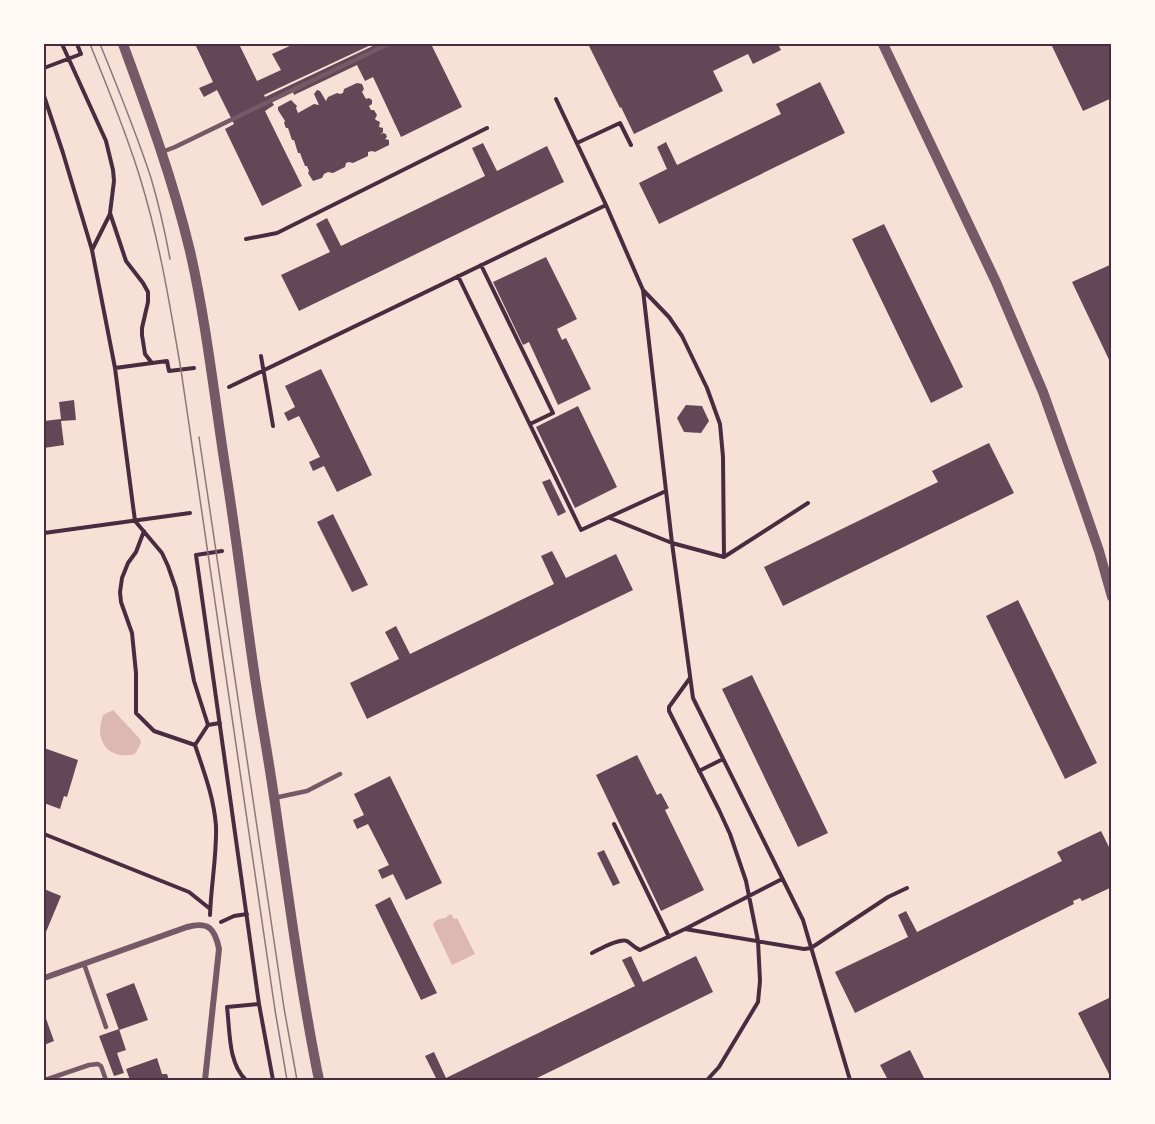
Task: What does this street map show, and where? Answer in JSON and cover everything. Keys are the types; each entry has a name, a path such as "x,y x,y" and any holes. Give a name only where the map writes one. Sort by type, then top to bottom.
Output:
{"street":[{"path":"123,44 162,152 189,250 199,297 235,527 294,941 319,1080"},
{"path":"883,44 996,282 1043,392 1083,503 1112,597"},
{"path":"44,978 187,927 204,925 209,927 216,936 219,949 205,1080"}],"lane":[{"path":"162,152 388,44"},
{"path":"274,798 307,791 340,774"},
{"path":"84,964 106,1026"},
{"path":"45,1080 95,1064 100,1066 106,1080"}],"path":[{"path":"62,44 106,141 113,170 110,213 92,250"},
{"path":"44,68 81,54 77,44"},
{"path":"44,96 92,250 115,368 135,521 162,553 173,578 194,681 208,725"},
{"path":"556,99 643,290 672,543 693,698 803,920 850,1080"},
{"path":"577,142 620,123 631,145"},
{"path":"246,239 277,233 487,128"},
{"path":"226,388 606,205"},
{"path":"110,213 126,261 148,292 142,335 145,354 152,363"},
{"path":"481,265 553,413 530,424"},
{"path":"458,276 581,530 666,491"},
{"path":"643,290 669,317 682,336 707,388 720,424 723,457 724,557"},
{"path":"261,356 273,426"},
{"path":"115,368 167,361 169,372 197,367"},
{"path":"609,517 672,543 724,557 808,503"},
{"path":"44,533 190,513"},
{"path":"144,531 122,578 120,592 123,609 132,633 136,673 136,713 154,731 195,745"},
{"path":"226,551 196,555 260,1004 273,1080"},
{"path":"690,678 669,707 669,711 730,834 749,896 758,941 760,981 758,1002 718,1067 707,1080"},
{"path":"195,745 208,725 220,723"},
{"path":"195,745 207,778 216,824 209,927 234,916 247,914"},
{"path":"699,771 723,759"},
{"path":"614,824 669,937"},
{"path":"44,834 189,892 210,909"},
{"path":"592,953 623,940 640,950 782,879"},
{"path":"685,929 804,949 811,948 888,897 907,888"},
{"path":"246,1080 234,1062 227,1007 260,1004"}],"shaded area":[{"path":"113,710 140,739 141,743 135,754 116,754 106,748 103,743 100,730 103,715"},
{"path":"451,914 454,919 457,918 475,954 452,965 433,925 436,921"}],"building":[{"path":"195,44 239,44 257,81 281,70 272,54 294,44 373,44 264,95 265,97 377,44 431,44 462,107 401,137 373,77 365,81 357,65 294,95 293,92 272,102 274,105 265,111 302,186 262,206 225,129 234,124 217,90 204,97 199,88 213,82"},
{"path":"588,44 778,44 781,50 753,64 748,54 713,71 723,91 634,134"},
{"path":"1051,44 1112,44 1112,98 1083,111"},
{"path":"820,82 845,133 659,224 639,183 667,169 657,147 666,142 677,165 781,114 776,104"},
{"path":"357,83 362,84 364,89 362,92 366,99 372,100 369,106 377,115 375,119 380,122 379,127 383,128 380,135 386,134 385,139 389,140 389,145 375,152 368,152 368,156 353,163 346,163 345,167 333,173 328,172 322,178 313,181 278,107 291,100 297,106 298,113 314,104 319,105 314,94 317,90 326,101 328,97 343,93 344,89"},
{"path":"483,143 497,171 547,146 564,182 299,311 281,275 330,252 316,224 327,218 341,246 485,176 472,148"},
{"path":"884,224 963,387 931,403 852,239"},
{"path":"546,257 577,319 557,329 562,340 566,338 591,389 558,405 529,342 523,345 493,282"},
{"path":"1112,264 1112,366 1072,282"},
{"path":"321,369 372,475 337,492 324,466 313,471 309,462 320,457 299,416 288,421 284,413 295,407 285,386"},
{"path":"74,400 76,420 61,421 64,445 44,448 44,421 61,419 59,402"},
{"path":"686,405 702,406 709,421 701,433 684,432 677,418"},
{"path":"578,406 617,487 575,508 536,427"},
{"path":"989,443 1014,493 783,606 764,567 938,482 932,471"},
{"path":"550,479 566,512 558,516 542,482"},
{"path":"333,514 368,585 352,592 317,522"},
{"path":"552,551 566,578 616,554 633,590 367,719 350,683 399,659 385,632 396,626 410,654 554,584 541,556"},
{"path":"1018,600 1097,763 1065,779 986,616"},
{"path":"752,675 828,833 798,847 722,689"},
{"path":"44,748 78,760 67,797 64,796 60,809 44,803"},
{"path":"637,755 657,795 661,793 669,808 665,810 704,890 661,911 596,775"},
{"path":"390,776 442,883 406,900 393,874 382,879 378,870 389,865 368,824 357,829 353,820 364,815 354,794"},
{"path":"1101,831 1112,853 1112,887 1082,901 1080,898 1073,901 1074,904 855,1013 835,972 908,937 898,915 906,911 917,932 1062,861 1057,852"},
{"path":"604,850 620,883 613,886 597,853"},
{"path":"44,889 61,896 46,932 44,931"},
{"path":"390,897 437,993 421,1000 375,905"},
{"path":"631,956 643,982 696,956 713,992 533,1080 437,1080 425,1056 434,1052 446,1078 635,986 622,960"},
{"path":"134,983 148,1020 119,1030 106,994"},
{"path":"1111,997 1112,999 1112,1080 1078,1013"},
{"path":"44,1013 54,1041 44,1045"},
{"path":"119,1029 126,1050 117,1053 124,1073 114,1076 99,1036"},
{"path":"910,1050 925,1080 888,1080 880,1065"},
{"path":"157,1058 162,1074 167,1074 169,1080 130,1080 126,1069"}],"tram line":[{"path":"90,44 141,181 169,298 287,1080"},
{"path":"100,44 151,178 170,259"},
{"path":"199,437 284,1008 297,1080"}]}
